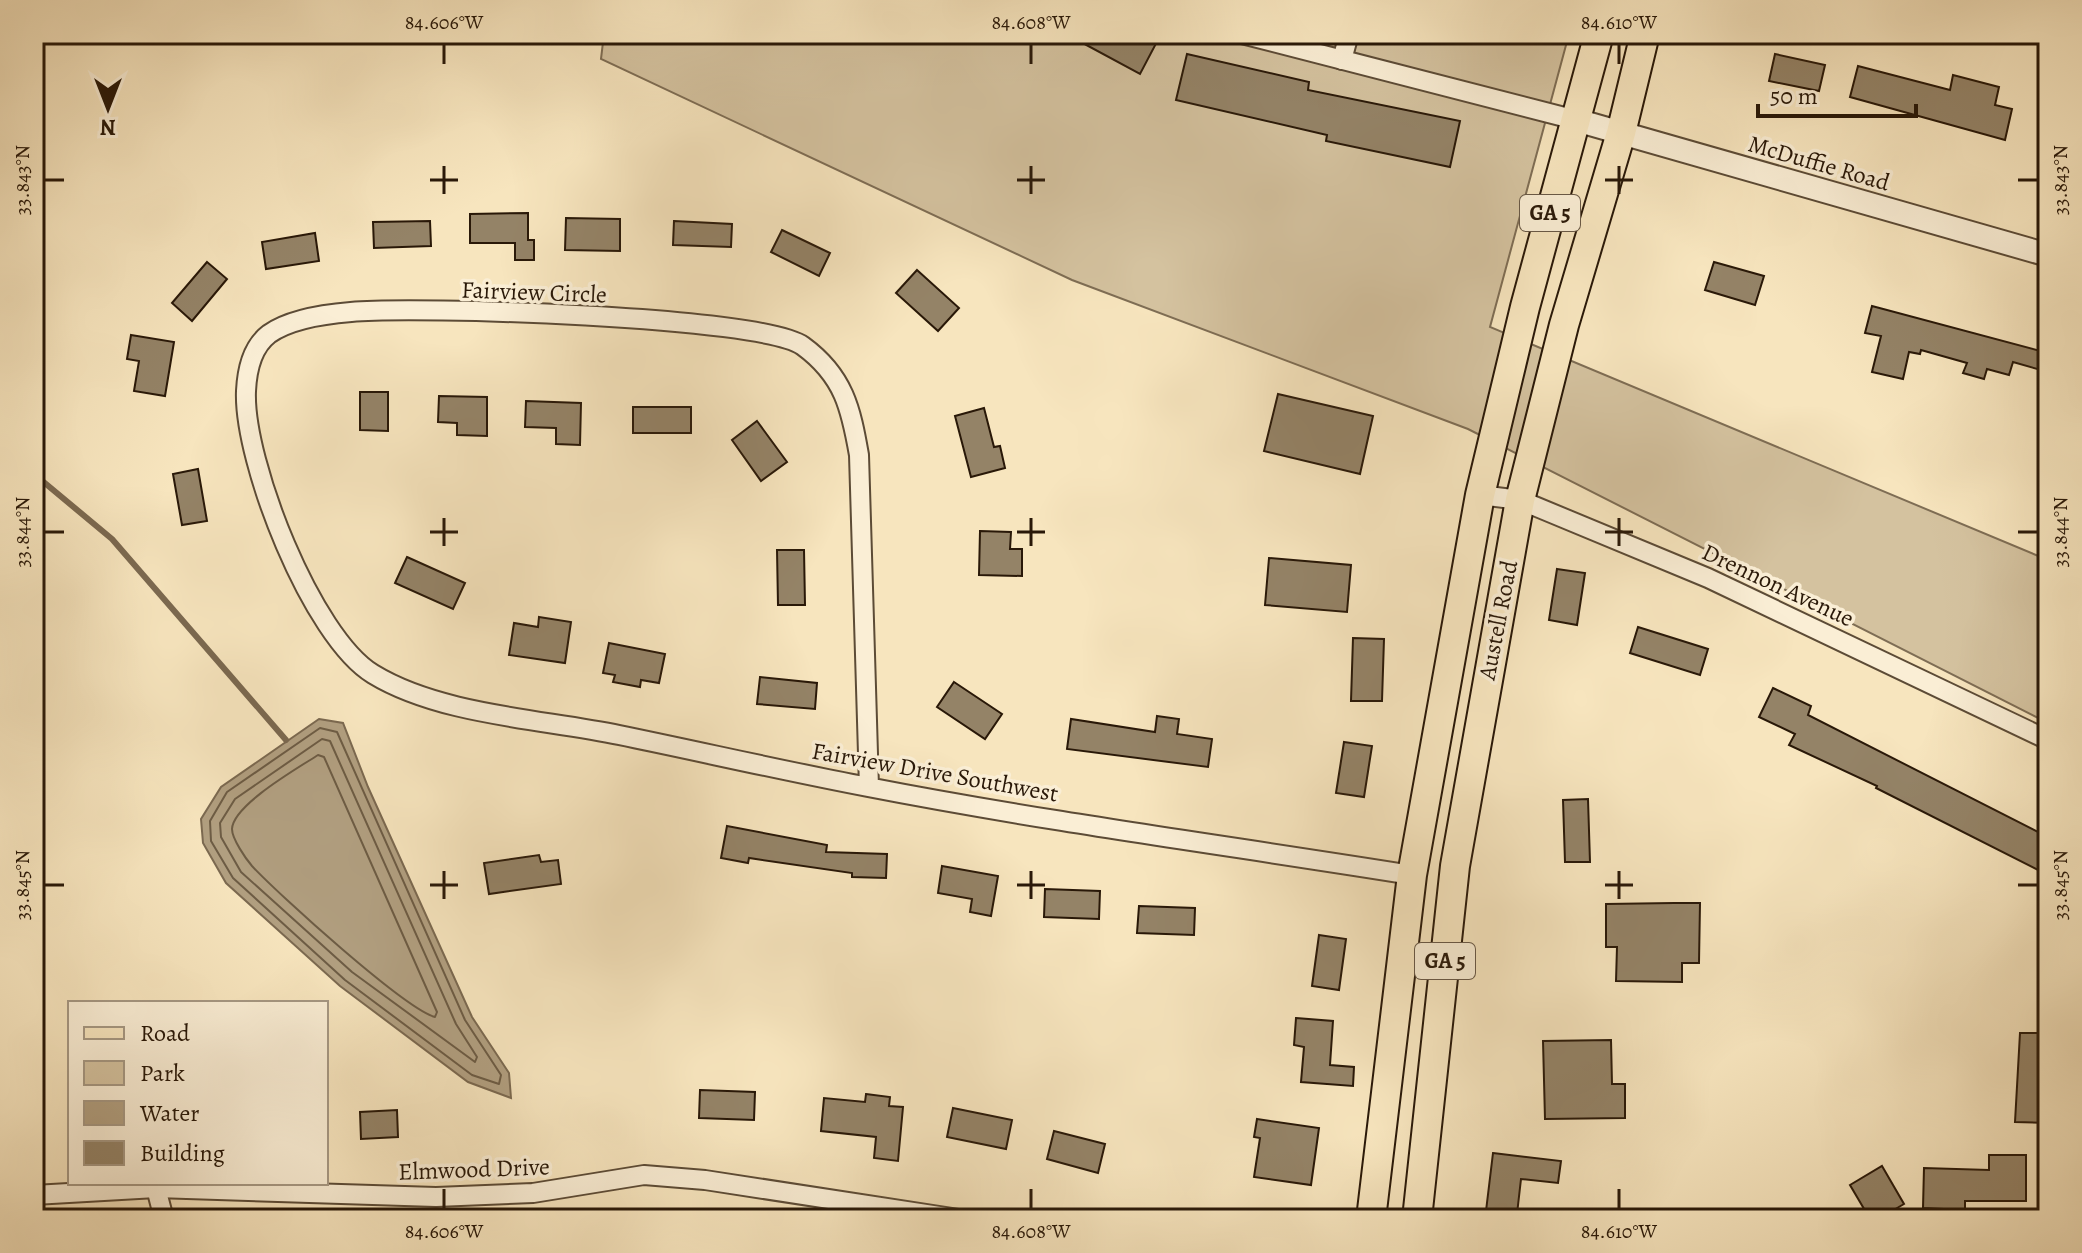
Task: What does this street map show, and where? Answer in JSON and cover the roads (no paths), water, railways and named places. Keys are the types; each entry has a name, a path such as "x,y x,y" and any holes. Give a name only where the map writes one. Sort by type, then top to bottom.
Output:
{"main road":[{"name":"Austell Road","path":"1371,1219 1412,875 1480,495 1525,307 1599,34"},
{"name":"Austell Road","path":"1417,1219 1455,866 1523,489 1564,325 1621,133 1645,34"}],"street":[{"path":"1242,34 1576,120"},
{"path":"1342,60 1349,34"},
{"name":"McDuffie Road","path":"1576,120 2048,255"},
{"name":"Fairview Circle","path":"452,705 424,700 368,671 337,636 296,570 261,482 246,396 250,359 268,334 304,320 353,312 546,314 732,327 800,343 837,381 851,406 859,455 864,524 869,787"},
{"name":"Drennon Avenue","path":"1480,495 1523,489 2048,740"},
{"name":"Fairview Drive Southwest","path":"452,705 559,723 869,787 1412,875"},
{"name":"Elmwood Drive","path":"34,1195 156,1188 436,1197 533,1193 644,1175 705,1180 959,1219"},
{"path":"156,1188 164,1219"}],"water":[{"path":"319,719 343,723 368,787 472,1017 509,1073 511,1098 468,1082 340,986 226,883 203,843 201,819 221,787"}],"waterway":[{"path":"34,474 112,539 286,740"}]}
